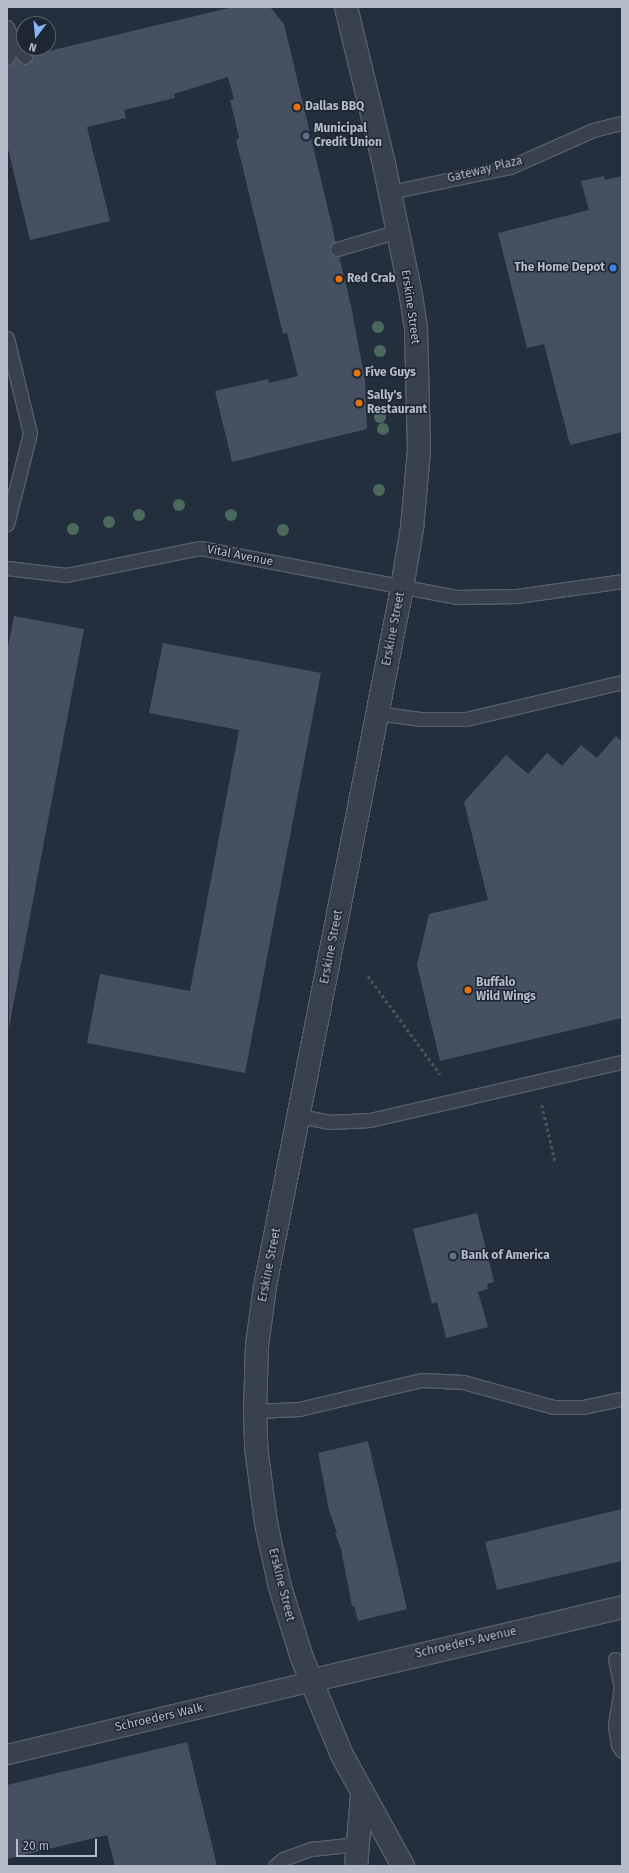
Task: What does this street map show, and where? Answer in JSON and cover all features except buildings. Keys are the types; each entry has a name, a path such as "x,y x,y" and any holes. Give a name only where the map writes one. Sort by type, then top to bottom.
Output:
{"street":[{"name":"Erskine Street","path":"346,7 390,192 416,327 419,450 412,528 402,588 260,1316 255,1411 260,1476 273,1556 290,1621 310,1681 330,1730 362,1796 403,1866"},
{"name":"Schroeders Avenue","path":"310,1681 622,1607"},
{"name":"Schroeders Walk","path":"7,1754 310,1681"},
{"path":"356,1866 362,1796"}],"lane":[{"path":"7,27 13,42 25,57"},
{"path":"7,58 13,42"},
{"name":"Gateway Plaza","path":"390,192 510,166 593,130 622,123"},
{"path":"337,248 398,231"},
{"path":"7,338 30,433 7,524"},
{"name":"Vital Avenue","path":"7,568 66,575 200,548 402,588 457,597 494,597 622,581"},
{"path":"377,713 420,719 466,719 622,682"},
{"path":"299,1116 329,1122 370,1120 622,1062"},
{"path":"255,1411 299,1409 422,1380 463,1382 554,1407 583,1407 622,1399"},
{"path":"615,1659 621,1687 615,1726 618,1745 622,1751"},
{"path":"275,1866 283,1859 311,1849 358,1844"}],"path":[{"path":"368,976 440,1074"},
{"path":"542,1105 555,1160"}],"place":[{"name":"Dallas BBQ","path":"297,107"},
{"name":"Municipal Credit Union","path":"306,136"},
{"name":"The Home Depot","path":"613,268"},
{"name":"Red Crab","path":"339,279"},
{"name":"Five Guys","path":"357,373"},
{"name":"Sally's Restaurant","path":"359,403"},
{"name":"Buffalo Wild Wings","path":"468,990"},
{"name":"Bank of America","path":"453,1256"}]}
